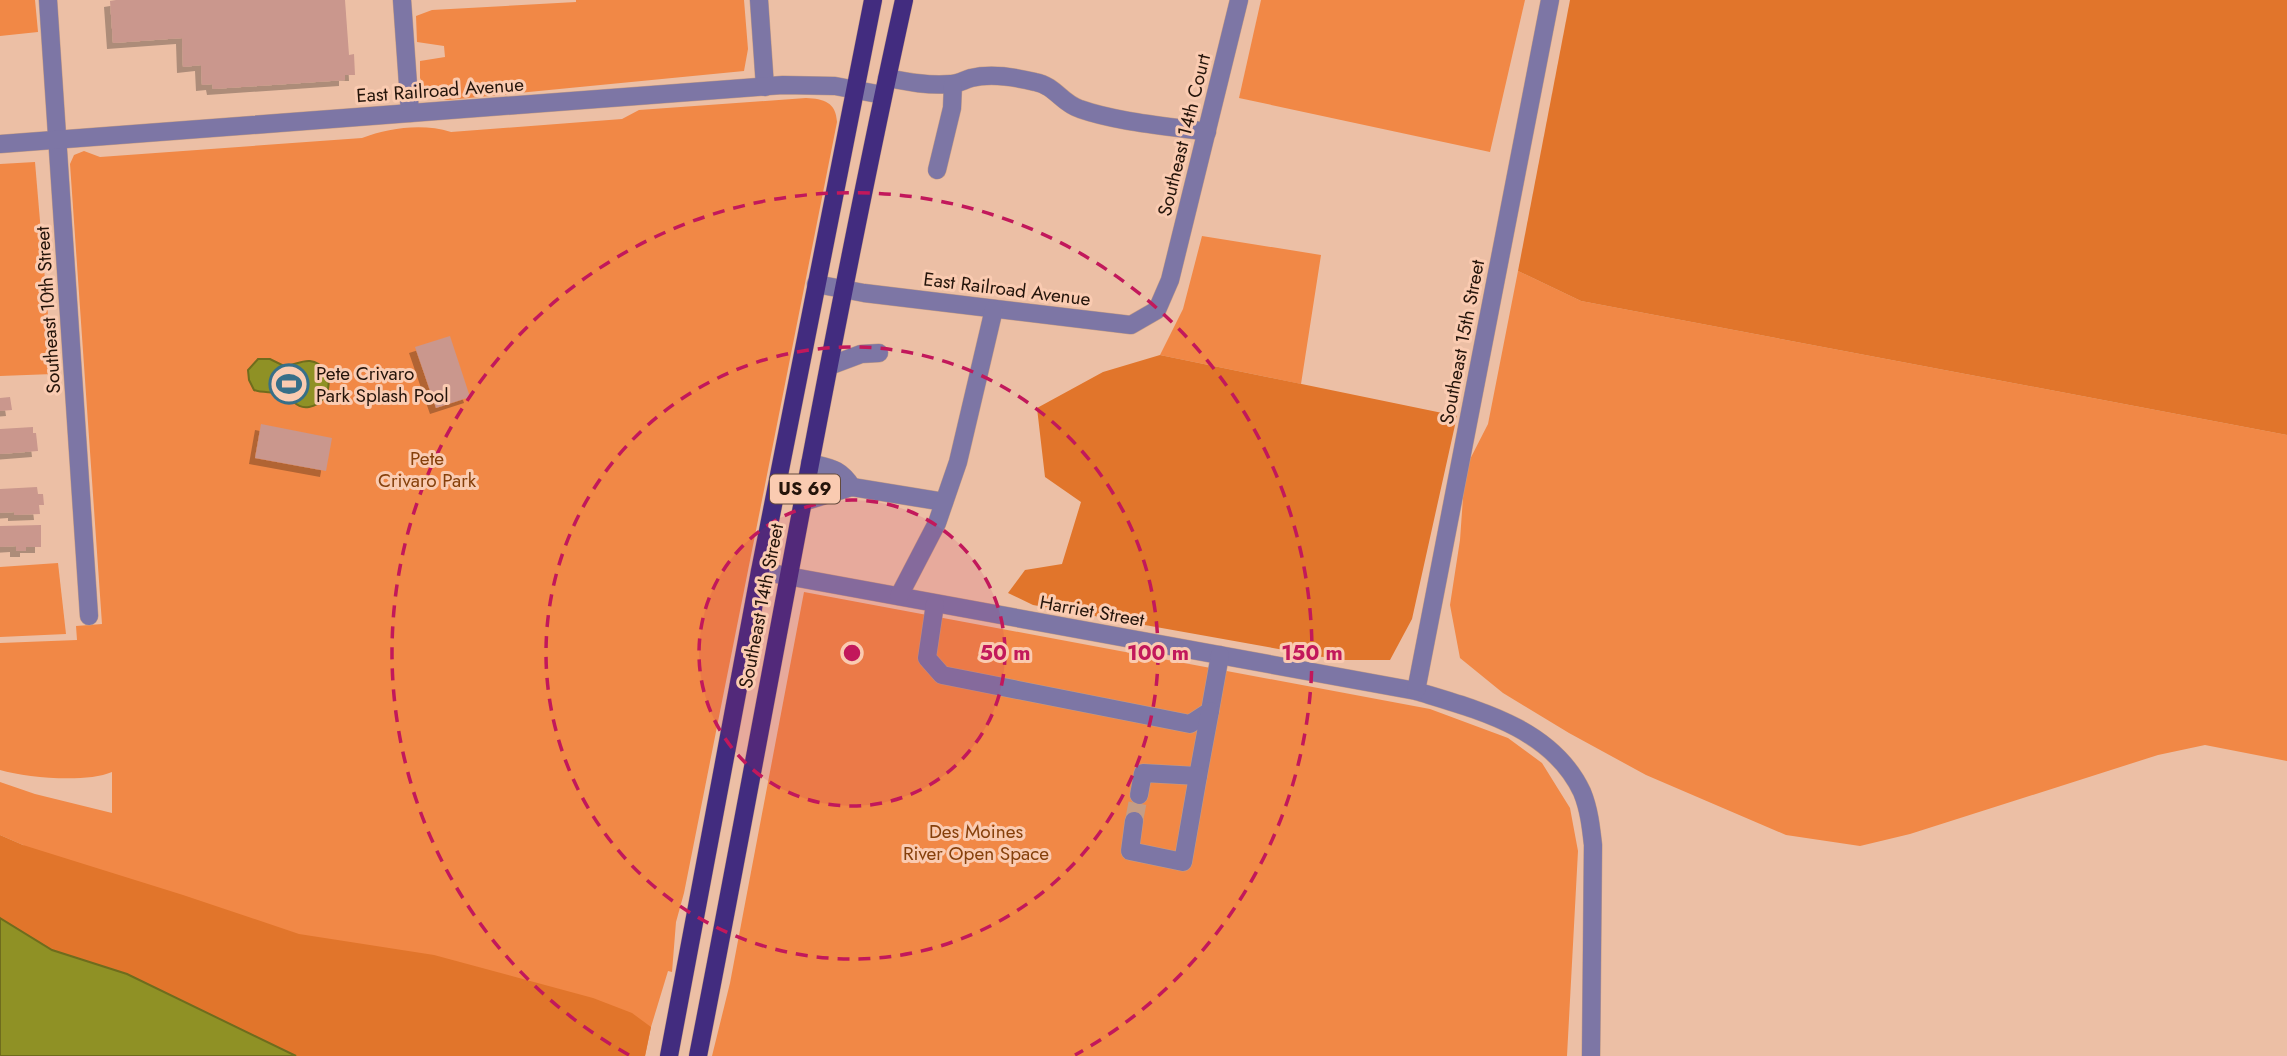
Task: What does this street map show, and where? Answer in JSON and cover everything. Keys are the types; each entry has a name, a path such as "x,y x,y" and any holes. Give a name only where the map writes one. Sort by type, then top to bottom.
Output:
{"main road":[{"name":"Southeast 14th Street","path":"669,1056 760,571 873,0"},
{"name":"Southeast 14th Street","path":"698,1056 810,463 904,0"}],"street":[{"name":"Southeast 10th Street","path":"48,0 89,616"},
{"path":"402,0 410,113"},
{"path":"759,0 765,87"},
{"name":"Southeast 14th Court","path":"1170,280 1240,0"},
{"name":"Southeast 15th Street","path":"1416,691 1550,0"},
{"name":"East Railroad Avenue","path":"0,144 811,84 856,89 953,84 990,75 1038,82 1057,91 1064,102 1096,114 1207,132"},
{"path":"937,170 951,116 953,84"},
{"name":"East Railroad Avenue","path":"816,284 844,290 1131,325 1157,310 1170,280"},
{"path":"899,596 937,523 958,462 994,309"},
{"path":"829,366 860,355 879,352"},
{"path":"810,463 833,468 845,476 852,487"},
{"path":"803,502 852,487 944,502"},
{"name":"Harriet Street","path":"760,571 1416,691 1490,715 1526,732 1558,757 1581,792 1590,818 1593,845 1591,1056"},
{"path":"935,604 927,658 942,675 1191,724 1210,711"},
{"path":"1134,821 1129,851 1183,862 1220,655"},
{"path":"1139,795 1143,773 1198,776"}],"green space":[{"path":"0,0 35,0 38,32 0,36"},
{"path":"576,0 744,0 748,49 744,71 448,100 430,97 420,78 420,61 445,57 444,46 417,42 416,16 432,10"},
{"path":"1261,0 1525,0 1490,152 1239,98"},
{"name":"Pete Crivaro Park","path":"806,98 828,103 834,110 837,122 684,893 676,922 672,972 668,971 645,1056 296,1056 23,845 0,835 0,782 35,794 112,813 112,772 87,777 57,778 0,770 0,643 77,640 76,626 102,624 70,164 74,155 84,151 100,157 362,138 406,128 451,132 622,119 639,110"},
{"path":"35,162 53,374 0,376 0,164"},
{"path":"1202,236 1321,255 1301,384 1160,355 1183,309"},
{"path":"1518,271 1581,301 2287,435 2287,761 2205,745 2158,755 1910,834 1860,846 1786,835 1646,775 1503,693 1460,658 1450,605 1460,540 1465,469 1488,424"},
{"path":"58,563 66,634 0,637 0,567"},
{"name":"Des Moines River Open Space","path":"804,592 1430,709 1508,738 1542,763 1570,808 1578,851 1567,1056 712,1056 730,983"}],"shaded area":[{"path":"1570,0 2287,0 2287,435 1581,301 1518,271"},
{"path":"1160,355 1457,416 1412,619 1390,660 1340,660 1033,605 1008,593 1025,570 1062,564 1081,502 1045,477 1037,408 1103,372"},
{"name":"Pete Crivaro Park Splash Pool","path":"258,359 270,359 284,366 307,361 318,364 328,376 327,392 317,404 305,407 282,394 254,390 248,370"},
{"path":"0,835 23,845 299,934 434,955 593,998 632,1013 651,1027 645,1056 296,1056 127,974 52,950 0,918"},
{"path":"0,918 52,950 127,974 296,1056 0,1056"}],"building":[{"path":"345,0 349,55 354,54 355,75 345,75 345,80 213,89 212,84 202,85 201,65 183,67 182,38 113,43 110,1"},
{"path":"450,336 470,397 436,408 415,347"},
{"path":"10,397 12,410 0,411 0,398"},
{"path":"261,424 332,438 326,471 255,458"},
{"path":"33,427 38,451 0,454 0,429"},
{"path":"37,487 38,494 43,494 44,505 39,505 40,514 0,513 0,489"},
{"path":"41,525 41,547 26,547 26,551 16,551 16,546 0,547 0,526"}],"tunnel":[{"path":"1134,821 1139,795"}],"place":[{"name":"Pete Crivaro Park Splash Pool","path":"289,384"}]}
